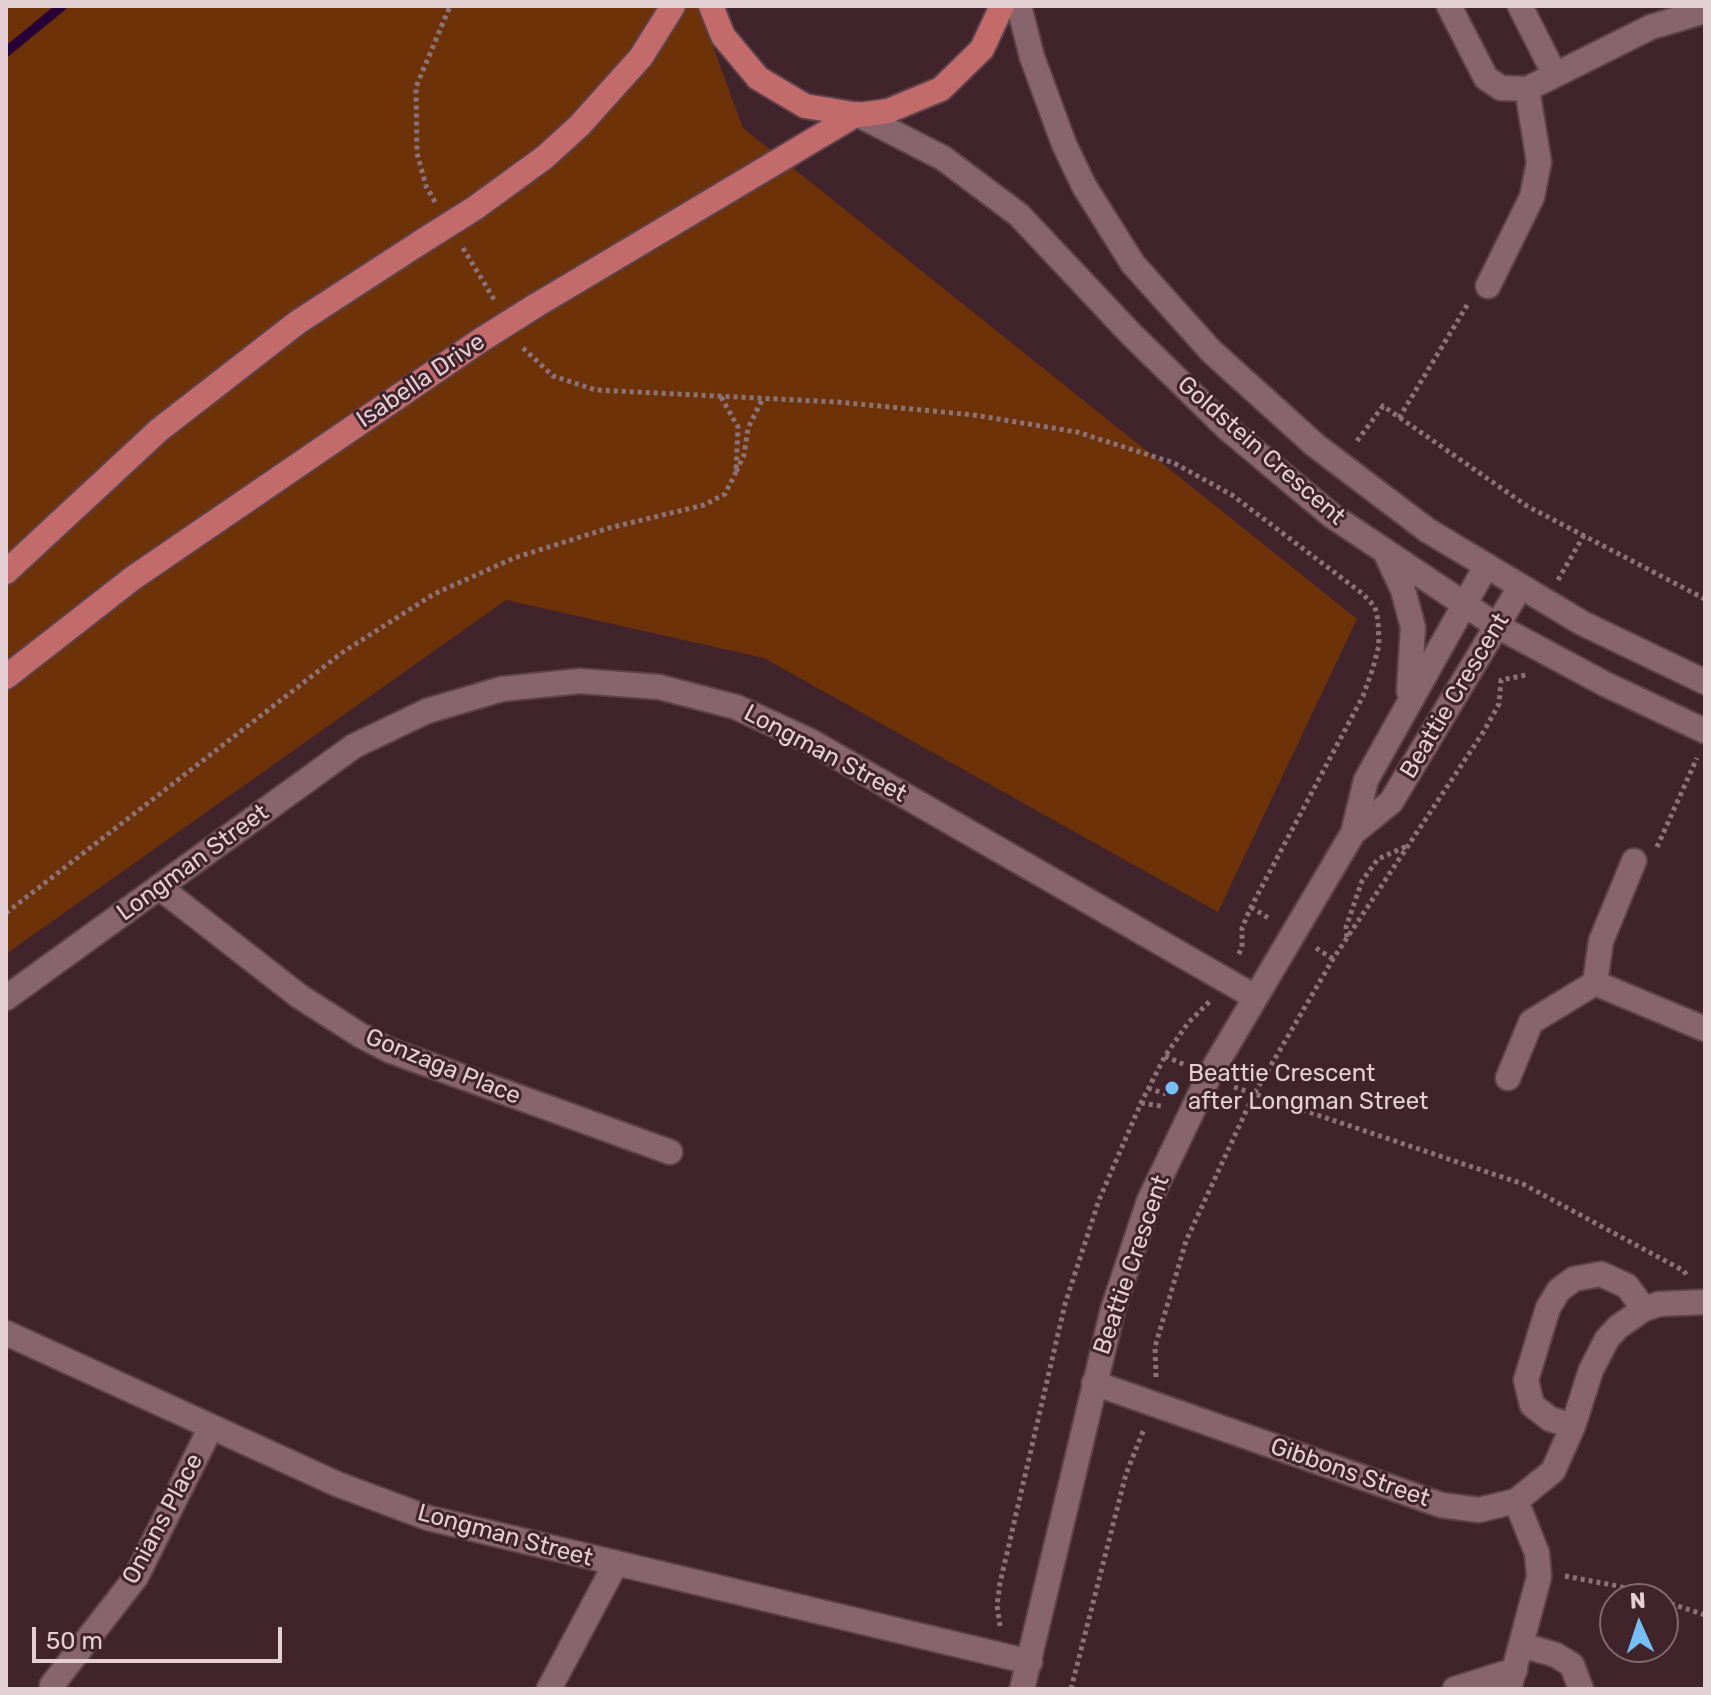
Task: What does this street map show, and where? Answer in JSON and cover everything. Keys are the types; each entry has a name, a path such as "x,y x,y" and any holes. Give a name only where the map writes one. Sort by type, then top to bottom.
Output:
{"main road":[{"path":"6,572 159,430 298,322 475,208 545,157 580,125 641,57 673,6"},
{"path":"711,6 723,36 758,78 805,106 858,114 888,111 941,89 963,71 982,49 1002,6"},
{"name":"Isabella Drive","path":"6,677 133,578 481,340 858,114"}],"street":[{"name":"Goldstein Crescent","path":"1019,6 1064,144 1084,186 1162,300 1211,351 1315,445 1427,530 1519,589 1705,682"},
{"path":"1449,6 1486,78 1501,88 1527,89 1651,27 1705,11"},
{"path":"1520,6 1555,75"},
{"path":"1488,286 1532,197 1539,162 1527,89"},
{"name":"Goldstein Crescent","path":"858,114 943,158 1019,215 1130,333 1227,428 1331,515 1386,555 1497,626 1605,684 1705,731"},
{"path":"1386,555 1403,590 1413,627 1414,667 1407,706"},
{"name":"Beattie Crescent","path":"1022,1689 1113,1309 1149,1201 1203,1087 1353,833 1366,780 1485,568"},
{"name":"Beattie Crescent","path":"1353,833 1391,802 1519,589"},
{"name":"Longman Street","path":"6,998 354,746 427,711 502,689 580,681 659,687 736,707 810,741 1255,997"},
{"path":"1595,983 1601,941 1634,861"},
{"name":"Gonzaga Place","path":"159,887 299,996 360,1035 391,1051 670,1152"},
{"path":"1595,983 1705,1029"},
{"path":"1508,1078 1531,1022 1595,983"},
{"path":"1573,1426 1550,1419 1532,1405 1526,1380 1553,1299 1574,1279 1601,1274 1627,1286 1644,1309"},
{"name":"Gibbons Street","path":"1094,1383 1441,1505 1479,1510 1516,1501 1553,1471 1573,1426 1591,1370 1607,1339 1644,1309 1673,1300 1704,1301"},
{"name":"Longman Street","path":"6,1333 337,1484 428,1518 1030,1662"},
{"name":"Onians Place","path":"52,1685 136,1577 211,1427"},
{"path":"1455,1689 1512,1679 1539,1573 1534,1541 1516,1501"},
{"path":"549,1689 615,1565"},
{"path":"1522,1645 1556,1655 1572,1665 1581,1689"}],"path":[{"path":"442,213 426,186 420,164 415,111 416,87 450,6"},
{"path":"458,240 498,307"},
{"path":"1399,418 1476,291 1488,286"},
{"path":"522,347 540,367 572,385 596,390 837,402 1020,421 1077,432 1151,454 1232,495 1363,594 1375,607 1379,626 1379,645 1363,696 1251,907 1242,928 1242,948"},
{"path":"721,397 738,427 736,472"},
{"path":"6,913 343,652 434,594 514,558 609,528 704,505 725,494 744,455 748,428 763,398"},
{"path":"1383,406 1527,506 1705,599"},
{"path":"1545,603 1584,535"},
{"path":"1156,1384 1155,1347 1186,1241 1253,1096 1347,938 1484,731 1499,704 1501,680 1523,674 1534,676"},
{"path":"1634,861 1651,862 1699,753 1705,756"},
{"path":"1347,938 1346,927 1362,881 1378,859 1409,845"},
{"path":"1000,1625 997,1606 1000,1583 1065,1304 1099,1200 1148,1088 1188,1023 1205,1009"},
{"path":"1141,1103 1160,1109 1166,1094 1148,1088"},
{"path":"1253,1096 1523,1184 1684,1271 1704,1301"},
{"path":"1071,1689 1126,1474 1143,1431"},
{"path":"1539,1573 1600,1583"},
{"path":"1679,1606 1705,1615"}],"shaded area":[{"path":"6,6 698,6 743,128 1357,619 1218,912 764,658 506,600 6,954"}],"waterway":[{"path":"6,52 62,6"}],"place":[{"name":"Beattie Crescent after Longman Street","path":"1172,1088"}]}
